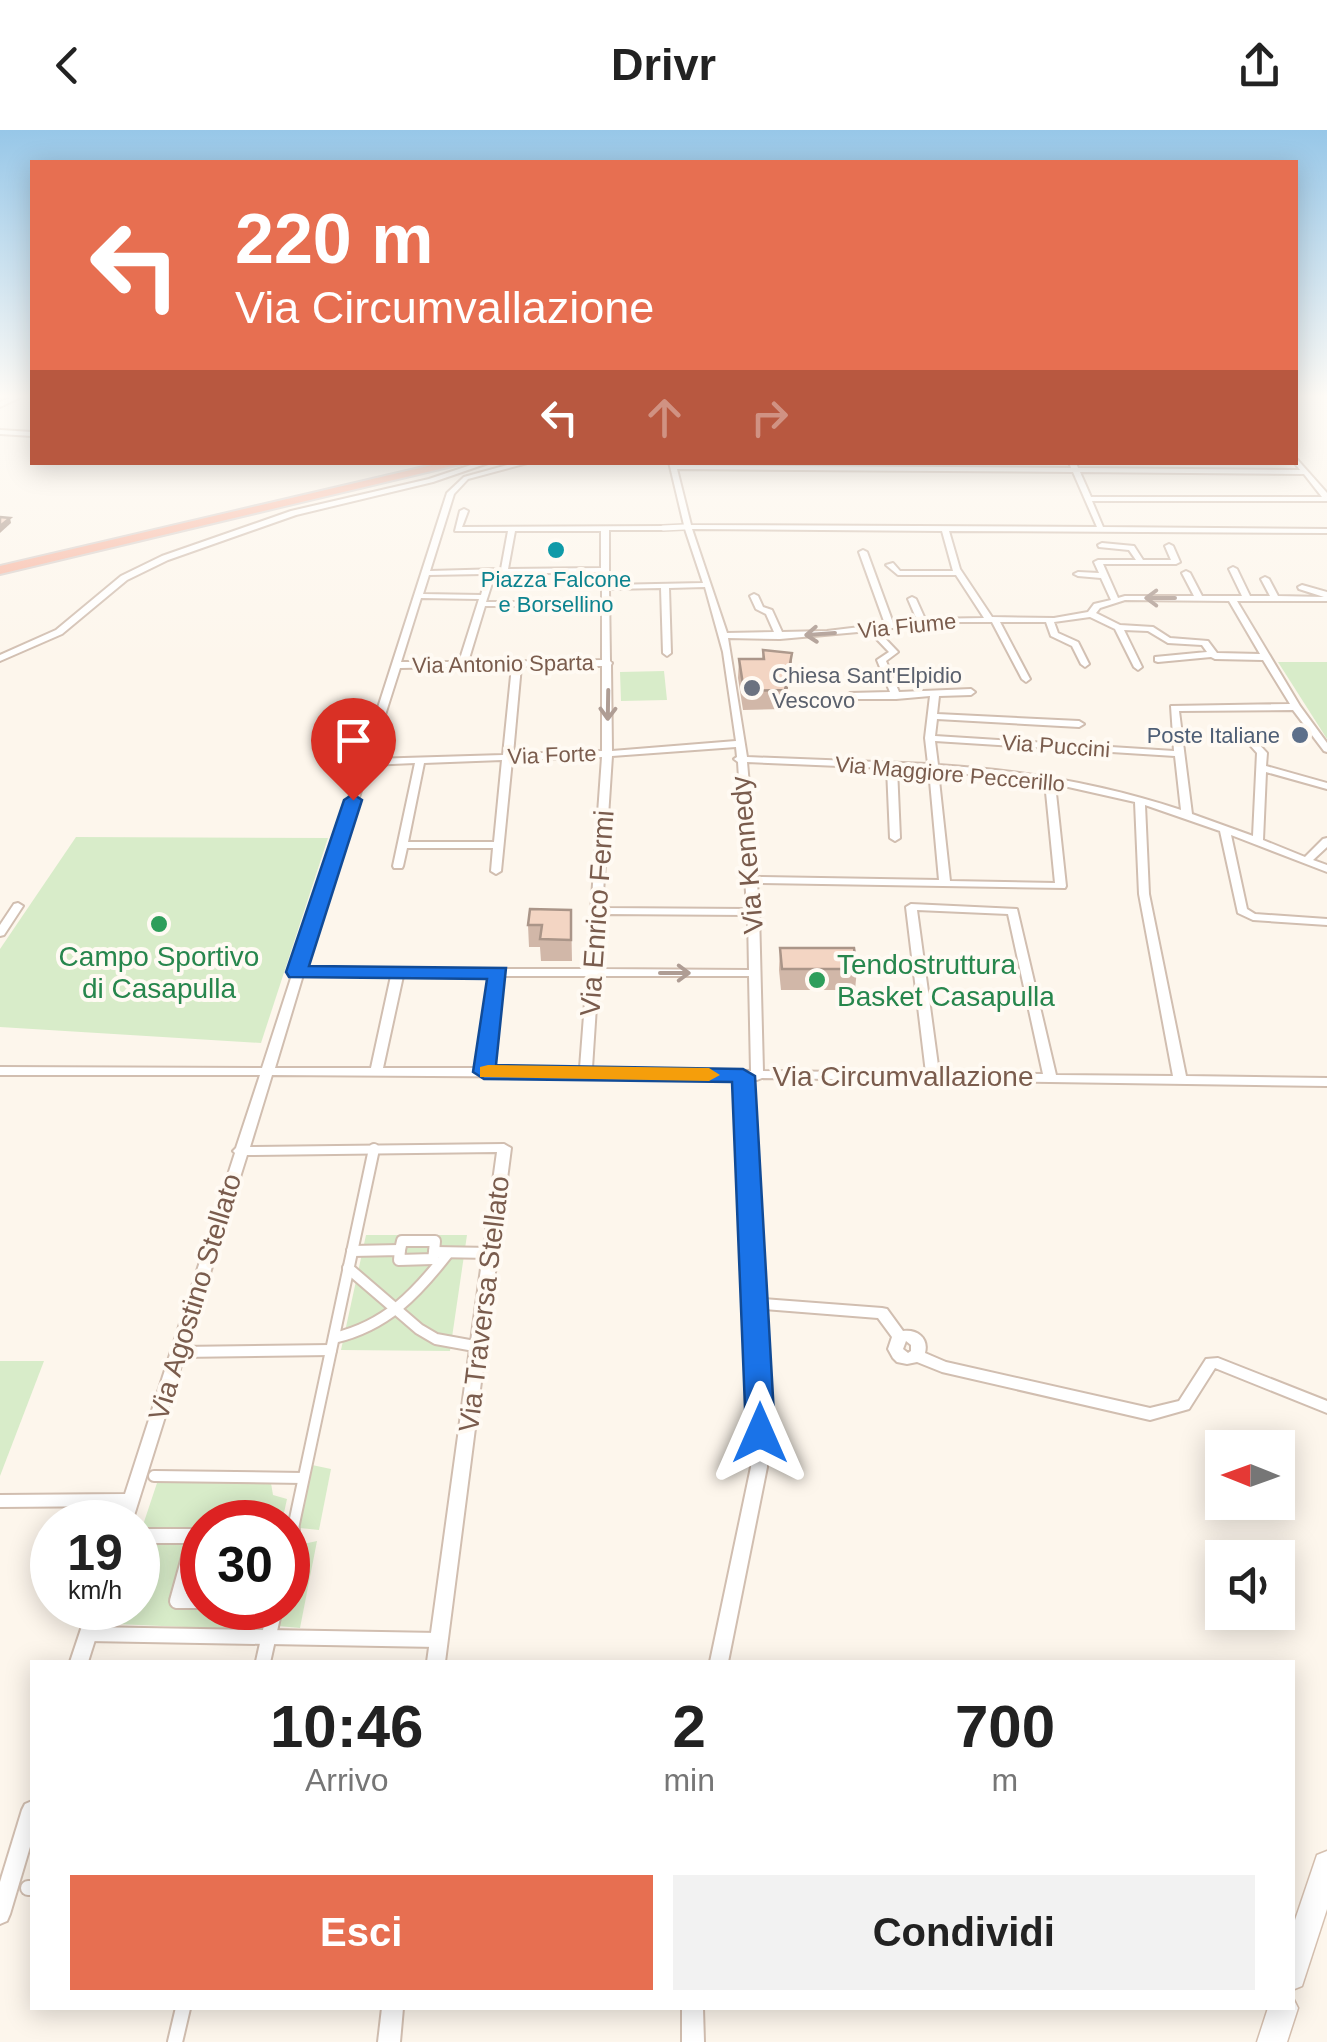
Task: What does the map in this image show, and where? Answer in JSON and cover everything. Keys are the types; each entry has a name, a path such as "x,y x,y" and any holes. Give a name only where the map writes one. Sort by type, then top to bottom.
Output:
{"highway":[{"path":"0,561 329,485"},
{"path":"0,570 363,485"}],"main road":[{"path":"1295,1966 1327,1864"},
{"path":"1272,2042 1282,2010"}],"street":[{"path":"0,658 58,632 124,578 165,558 294,513 413,485"},
{"name":"Via Agostino Stellato","path":"131,1500 264,1071 456,485"},
{"name":"Via Kennedy","path":"676,485 684,528 724,636 754,880 750,1076 762,1399 759,1467 719,1660"},
{"path":"1082,485 1100,527"},
{"path":"1206,485 1215,498"},
{"path":"1089,498 1327,498"},
{"path":"464,511 458,529 1100,527 1327,531"},
{"path":"426,572 604,570 605,528"},
{"path":"945,528 958,573 991,619 1026,680"},
{"path":"504,572 512,529"},
{"path":"1102,544 1131,548 1141,562"},
{"path":"1115,600 1098,562 1176,562 1169,546"},
{"path":"863,552 890,627"},
{"path":"890,565 898,573 958,573"},
{"path":"1233,569 1246,598"},
{"name":"Via Enrico Fermi","path":"586,1072 607,754 604,570"},
{"path":"1186,573 1199,598"},
{"path":"1078,574 1104,576"},
{"path":"464,664 490,577"},
{"path":"1265,579 1275,598"},
{"path":"604,587 706,585"},
{"path":"665,586 667,653"},
{"path":"1302,587 1327,597"},
{"path":"419,596 605,604"},
{"path":"754,596 760,608 769,612 780,636"},
{"path":"1210,654 1205,643 1168,640 1144,628 1118,627 1091,614 1094,608 1115,600 1327,597"},
{"path":"1231,598 1296,707 1327,749"},
{"path":"912,600 922,622"},
{"name":"Via Fiume","path":"724,636 780,636 922,622 1048,620 1091,614"},
{"path":"1048,620 1054,634 1074,644 1085,664"},
{"path":"1118,627 1138,666"},
{"path":"872,629 894,652 881,660 896,696"},
{"path":"1158,659 1210,654 1266,657"},
{"name":"Via Antonio Sparta","path":"397,665 608,663"},
{"path":"496,871 517,664"},
{"path":"850,696 971,692"},
{"path":"935,693 930,738 945,883"},
{"path":"1187,815 1174,708 1296,707"},
{"path":"933,716 1079,724"},
{"path":"1217,737 1259,746 1262,768 1258,843"},
{"name":"Via Puccini","path":"930,738 1181,754"},
{"name":"Via Forte","path":"365,762 607,754 739,744"},
{"name":"Via Maggiore Peccerillo","path":"739,759 935,769 1050,781 1140,800 1327,869"},
{"path":"398,866 420,760"},
{"path":"892,767 895,838"},
{"path":"1262,768 1327,786"},
{"path":"754,880 1061,886 1050,781"},
{"path":"1140,800 1144,894 1180,1079"},
{"path":"1226,830 1242,911 1253,917 1327,922"},
{"path":"1306,861 1327,841"},
{"path":"403,845 499,845"},
{"path":"0,933 18,906"},
{"path":"933,1076 911,907 1014,911 1050,1077"},
{"path":"597,912 754,912"},
{"path":"296,972 755,973"},
{"path":"376,1072 398,972"},
{"path":"484,1072 498,972"},
{"name":"Via Circumvallazione","path":"0,1071 586,1072 1327,1082"},
{"name":"Via Traversa Stellato","path":"240,1150 504,1148 436,1660"},
{"path":"298,1500 374,1149"},
{"path":"402,1241 435,1241 433,1259 399,1260 400,1250 402,1241"},
{"path":"352,1251 400,1250"},
{"path":"434,1252 490,1253"},
{"path":"179,1352 332,1344 378,1327 401,1310 448,1252"},
{"path":"348,1268 436,1339 480,1347"},
{"path":"756,1303 882,1312 900,1338 894,1342 895,1351 908,1357 916,1355 942,1367 1150,1414 1184,1405 1212,1363 1327,1407"},
{"path":"154,1476 304,1478"},
{"path":"0,1501 30,1501"},
{"path":"80,1660 89,1630"},
{"path":"264,1660 270,1630"},
{"path":"88,1634 438,1640"},
{"path":"0,1914 30,1816"},
{"path":"175,2042 183,2010"},
{"path":"389,2042 394,2010"},
{"path":"693,2010 693,2042"}],"green space":[{"path":"1278,662 1327,662 1327,739"},
{"path":"664,671 667,700 621,701 620,672"},
{"name":"Campo Sportivo di Casapulla","path":"76,837 328,838 261,1043 0,1027 0,949"},
{"path":"366,1235 467,1235 450,1351 341,1350"},
{"path":"0,1361 44,1361 0,1476"},
{"path":"312,1465 331,1469 319,1530 310,1529 310,1500 304,1500"},
{"path":"157,1483 271,1483 273,1495 287,1499 180,1500 180,1627 160,1626 160,1500 151,1500"},
{"path":"317,1541 310,1577 310,1543"}],"building":[{"path":"763,650 792,653 785,690 744,691 739,659 764,659"},
{"path":"530,909 571,910 571,940 540,939 542,925 528,925"},
{"path":"780,948 854,948 857,969 782,969"}],"slow traffic":[{"path":"488,1072 709,1075"}],"place":[{"name":"Piazza Falcone e Borsellino","path":"556,550"},
{"name":"Chiesa Sant'Elpidio Vescovo","path":"752,688"},
{"name":"Poste Italiane","path":"1300,735"},
{"name":"Campo Sportivo di Casapulla","path":"159,924"},
{"name":"Tendostruttura Basket Casapulla","path":"817,980"}],"route":[{"path":"353,800 296,972 498,972 484,1072 743,1076 762,1399 760,1433"}]}
